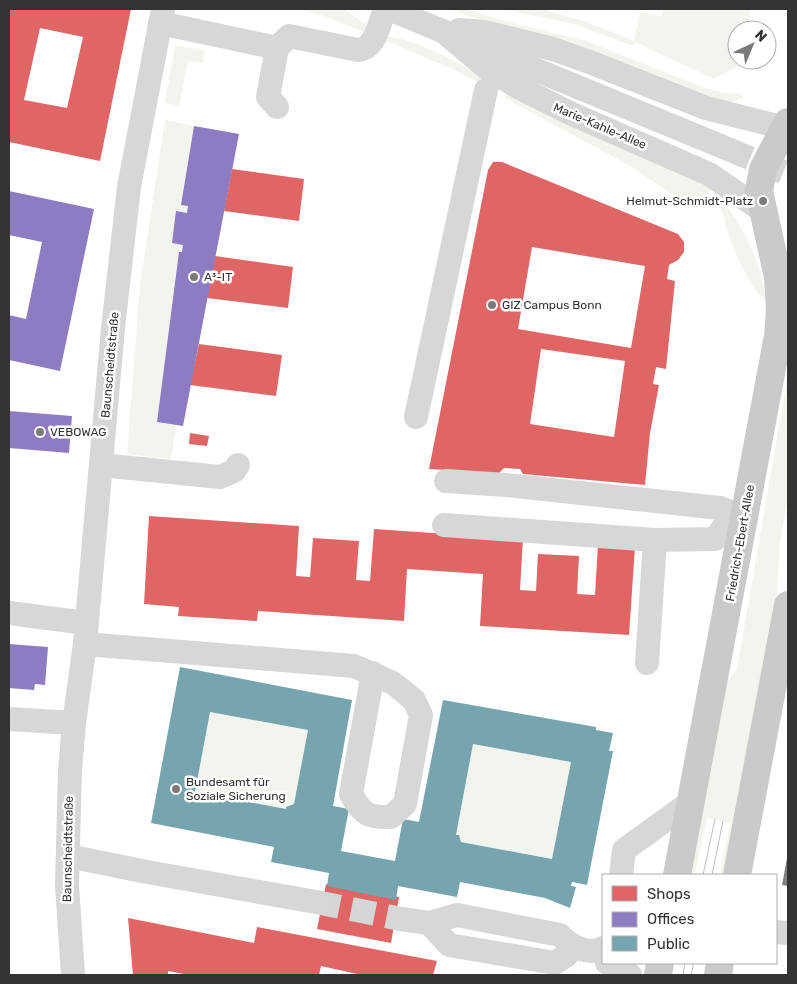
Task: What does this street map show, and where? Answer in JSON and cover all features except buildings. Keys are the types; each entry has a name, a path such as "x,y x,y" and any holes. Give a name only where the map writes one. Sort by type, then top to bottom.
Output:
{"main road":[{"path":"787,126 763,169 759,191 763,211 788,230"},
{"name":"Friedrich-Ebert-Allee","path":"677,874 692,801 739,516 774,360 780,309 776,262 763,211"},
{"path":"737,874 787,615"}],"street":[{"path":"277,107 268,97 276,48 289,36 358,50 364,49 370,46 374,39 385,9"},
{"name":"Marie-Kahle-Allee","path":"389,9 728,149"},
{"path":"162,16 276,48"},
{"name":"Baunscheidtstraße","path":"73,975 67,912 69,789 74,723 86,634 113,328 129,187 162,16"},
{"name":"Marie-Kahle-Allee","path":"442,31 484,32 553,49 592,62 706,108 787,126"},
{"name":"Marie-Kahle-Allee","path":"442,31 488,69 518,88 572,114 700,170 763,211"},
{"path":"416,417 486,90"},
{"path":"101,465 220,477 234,471 238,465"},
{"path":"444,525 655,540 715,539 739,516 720,508 506,485 446,481"},
{"path":"647,663 655,540"},
{"path":"9,613 86,634 354,666 373,673 393,684 414,700 421,715 405,804 391,817 376,818 360,810 352,794 373,673"},
{"path":"9,719 74,723"},
{"path":"620,874 624,850 692,801"},
{"path":"68,856 316,902"},
{"path":"401,919 429,923 457,914 560,935 568,950 602,961"},
{"path":"429,923 449,945 555,964 568,950 598,951 602,949"},
{"path":"614,964 618,965 630,975"}],"shaded area":[{"path":"299,9 344,9 366,25 364,32 324,16"},
{"path":"449,9 465,9 586,41 705,88 724,93 740,94 744,98 726,103"},
{"path":"503,9 541,9 584,21 634,41 640,13 662,16 663,9 750,9 749,20 727,20 727,70 730,70 714,79 635,42 633,46 577,25"},
{"path":"388,37 424,47 486,78 481,84 455,70 384,40"},
{"path":"175,45 205,51 203,63 188,61 179,106 165,103"},
{"path":"509,91 685,174 711,190 697,203 686,203 630,166 505,98"},
{"path":"165,120 194,126 181,205 188,206 187,213 177,211 172,243 183,245 182,252 179,252 157,422 176,426 171,459 127,454 140,285"},
{"path":"720,198 737,221 751,246 764,287 766,301 758,294 743,269 725,222"},
{"path":"788,374 788,495 780,543 775,623 727,874 720,874 730,823 707,818 695,874 688,874 725,686 737,669"},
{"path":"210,712 308,730 294,804 286,809 195,792"},
{"path":"473,744 571,762 552,859 461,842 459,835 456,835"}],"tunnel":[{"path":"728,149 788,174"},
{"path":"316,902 401,919"}],"tram line":[{"path":"703,874 715,819"},
{"path":"712,874 723,821"},
{"path":"683,975 685,964"},
{"path":"691,975 694,964"}],"place":[{"name":"Helmut-Schmidt-Platz","path":"763,201"},
{"name":"A³-IT","path":"194,277"},
{"name":"GIZ Campus Bonn","path":"492,305"},
{"name":"VEBOWAG","path":"40,432"},
{"name":"Bundesamt für Soziale Sicherung","path":"176,789"}]}
